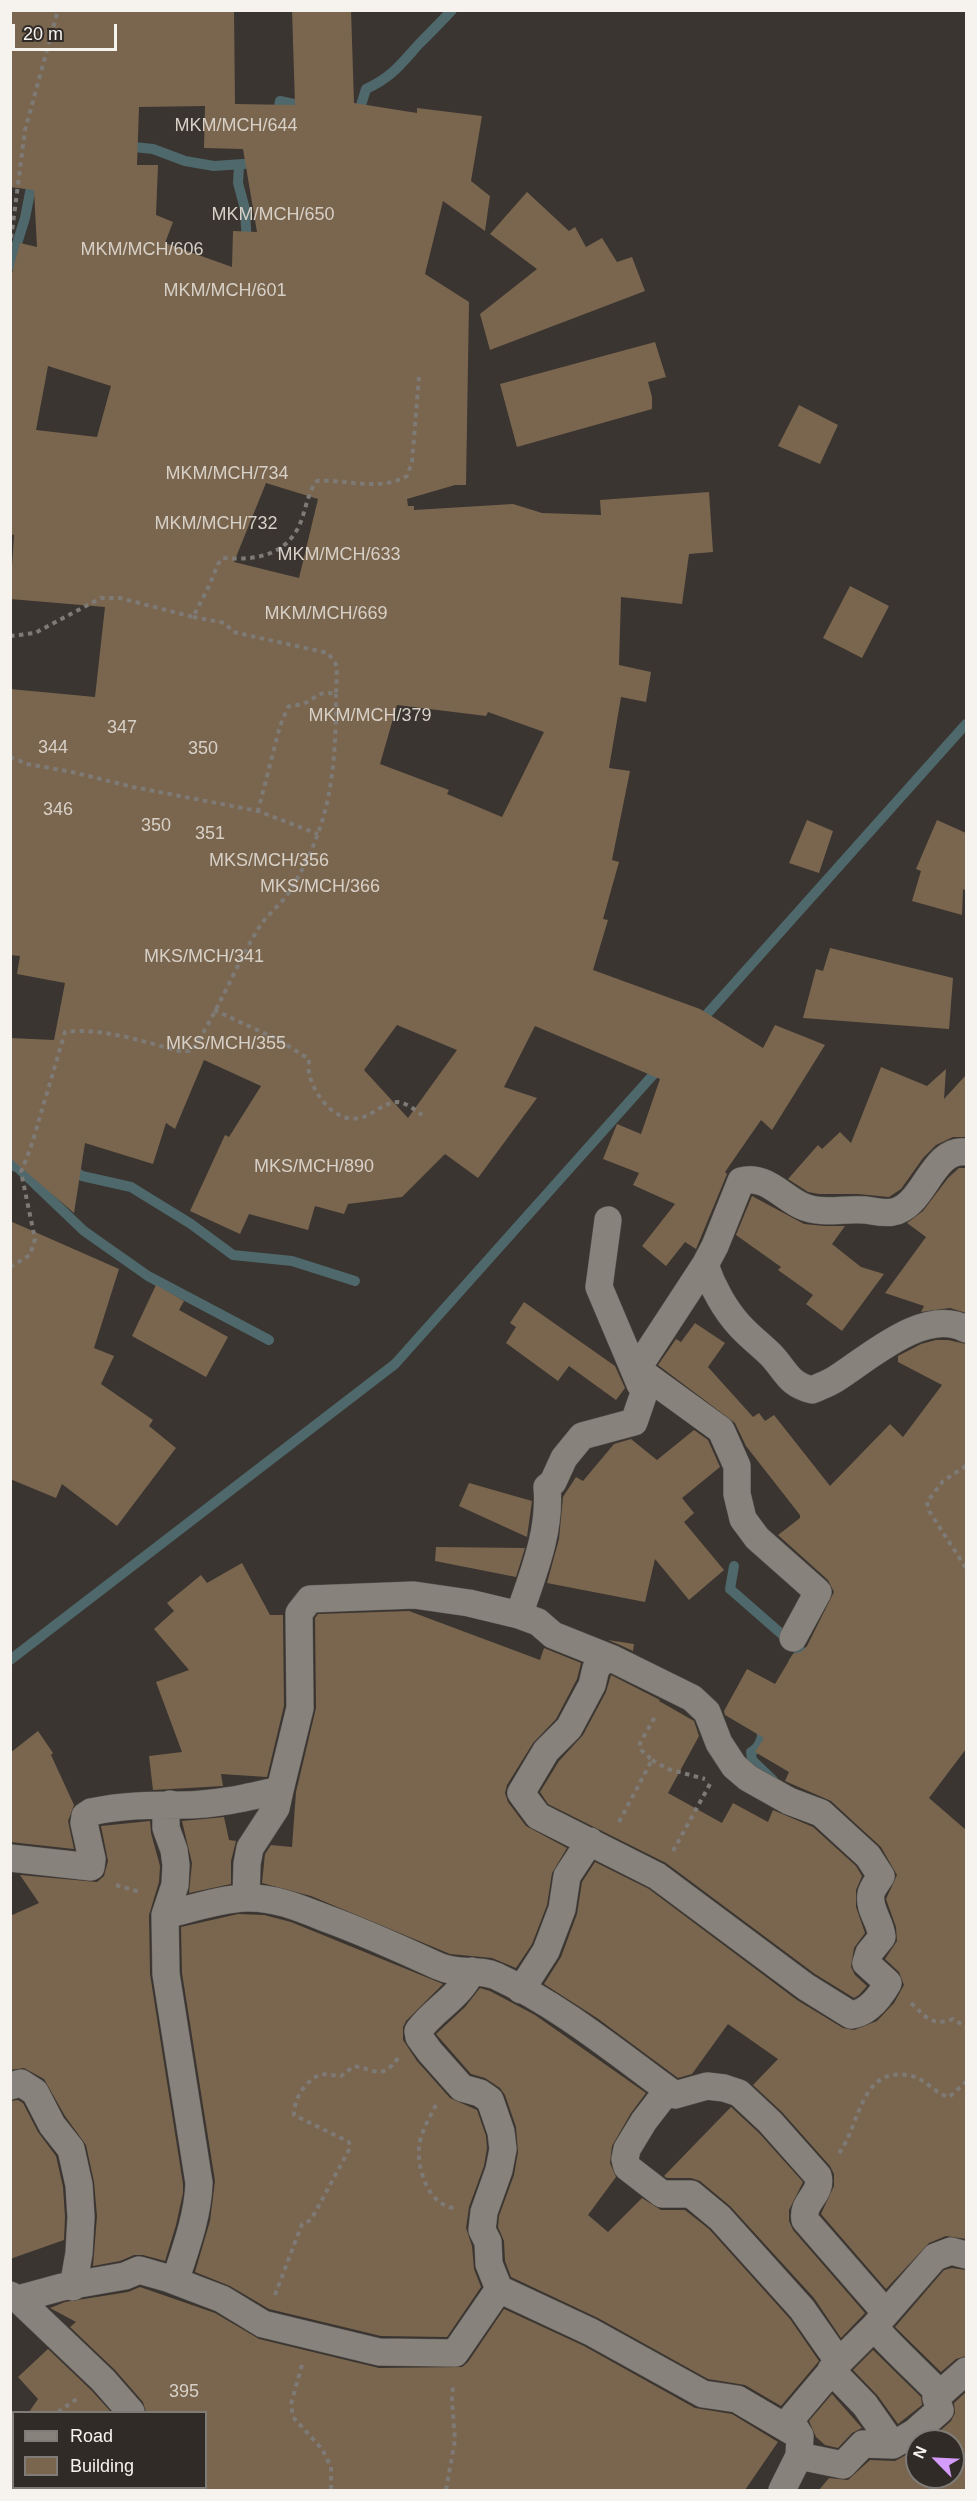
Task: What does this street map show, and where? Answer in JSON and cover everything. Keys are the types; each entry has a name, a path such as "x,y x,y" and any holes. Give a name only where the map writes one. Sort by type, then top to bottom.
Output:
{"street":[{"path":"519,1615 541,1544 549,1506 547,1487 553,1482 564,1458 582,1436 634,1422 641,1381 715,1246 741,1181 749,1178 765,1183 802,1206 818,1211 866,1210 892,1213 907,1208 950,1154 959,1151 966,1152"},
{"path":"608,1220 599,1287 641,1381 721,1430 737,1466 736,1494 743,1519 757,1538 818,1592 794,1638"},
{"path":"705,1265 720,1296 740,1326 773,1357 782,1371 797,1386 812,1390 835,1380 888,1342 911,1331 943,1324 966,1329"},
{"path":"246,1898 250,1848 276,1808 300,1708 299,1613 310,1599 414,1595 469,1603 538,1622 553,1635 614,1659 692,1698 707,1712 719,1743 735,1766 748,1778 797,1805 821,1813 868,1856 880,1876 871,1892 871,1907 882,1930 882,1937 869,1953 866,1963 888,1983 869,2007 860,2014 851,2014 806,1987 657,1876 598,1844 538,1816 527,1805 521,1794 546,1751 569,1728 592,1685 597,1668 604,1660 614,1659"},
{"path":"10,1858 91,1866 92,1859 85,1816 102,1810 170,1804 185,1805 235,1799 280,1790"},
{"path":"167,2278 177,2275 188,2242 200,2183 166,1974 167,1911 175,1885 176,1864 174,1850 166,1828 166,1815 170,1804"},
{"path":"521,1990 546,1951 562,1909 567,1876 598,1844"},
{"path":"167,1911 246,1898 268,1899 299,1907 372,1936 442,1968 483,1971 521,1990 600,2039 675,2095 707,2086 739,2092 770,2122 818,2176 819,2188 805,2208 805,2220 880,2320 906,2363 923,2376 940,2394"},
{"path":"472,1971 455,1997 425,2022 418,2031 419,2037 462,2088 480,2093 490,2100 501,2132 503,2149 499,2170 484,2212 482,2230 488,2242 489,2264 499,2289 591,2332 703,2394 737,2399 799,2446 843,2465 863,2444 893,2445 915,2432 940,2410 936,2398 966,2371"},
{"path":"10,2086 21,2083 35,2092 52,2125 71,2149 79,2185 81,2217 79,2253 73,2287"},
{"path":"668,2090 644,2121 627,2149 625,2159 627,2167 662,2194 691,2194 720,2218 802,2309 835,2366 893,2445"},
{"path":"782,2490 799,2446 790,2420 835,2366 935,2258 951,2251 966,2255"},
{"path":"14,2297 125,2276 139,2270 222,2299 263,2324 379,2352 455,2353 499,2289"},
{"path":"14,2297 103,2380 130,2411"}],"path":[{"path":"10,247 25,130 58,10"},
{"path":"193,617 223,558 242,560 264,556 278,548 295,533 310,490 317,481 395,483 407,476 412,462 419,377"},
{"path":"10,636 35,633 101,598 120,598 225,623 233,632 328,653 337,666 333,776 329,800 318,834 290,890 258,929 205,1030 189,1051 179,1052 96,1032 80,1030 65,1032 31,1147 21,1172 35,1239 30,1255 10,1267"},
{"path":"258,811 280,726 288,706 303,704 315,695 325,692 336,694"},
{"path":"10,757 27,764 258,811 318,834"},
{"path":"214,1010 279,1040 309,1059 309,1075 316,1091 328,1106 343,1118 361,1118 386,1104 398,1102 422,1115"},
{"path":"966,1466 943,1481 927,1502 929,1511 966,1568"},
{"path":"598,1844 652,1760 640,1749 640,1743 669,1688"},
{"path":"657,1876 702,1802 712,1780"},
{"path":"91,1866 116,1885 153,1896 167,1911"},
{"path":"888,1983 934,2022 945,2023 954,2019 966,2027"},
{"path":"263,2324 302,2224 311,2220 350,2148 349,2142 294,2115 299,2096 307,2085 321,2074 341,2076 354,2066 373,2072 387,2071 418,2031"},
{"path":"818,2176 843,2147 869,2090 882,2078 908,2075 916,2077 949,2097 966,2082"},
{"path":"452,2078 421,2138 418,2150 420,2165 424,2181 433,2195 448,2207 484,2212"},
{"path":"310,2335 291,2404 293,2417 322,2449 331,2467 331,2490"},
{"path":"446,2490 455,2440 452,2401 455,2353"}],"building":[{"path":"10,10 234,10 235,104 295,105 292,10 351,10 354,103 417,113 417,108 482,116 471,181 490,196 485,231 443,201 425,274 469,302 466,485 455,485 407,499 408,506 414,506 414,510 513,504 542,513 601,515 600,500 709,492 713,552 689,554 682,604 621,597 619,665 651,672 646,702 621,697 609,768 630,771 612,860 619,862 603,919 608,920 593,970 700,1009 763,1048 775,1025 825,1045 772,1130 761,1120 725,1172 727,1174 696,1249 685,1242 666,1266 642,1246 675,1204 633,1185 639,1173 603,1159 617,1124 641,1134 660,1079 535,1026 504,1087 537,1098 478,1178 445,1154 402,1197 348,1204 344,1214 315,1206 308,1230 249,1214 240,1234 190,1211 225,1135 229,1137 261,1086 204,1060 175,1129 166,1123 153,1164 85,1143 74,1213 10,1158 10,1038 54,1040 65,983 17,974 20,956 10,955 10,689 95,697 105,607 10,599 14,535 10,534 10,281 20,243 37,247 34,190 10,187","holes":["205,106 204,148 243,149 257,232 233,231 232,267 165,243 173,222 156,215 158,165 137,165 139,107","48,366 111,386 97,437 36,430","266,483 318,499 299,578 234,562","397,705 486,716 488,712 544,732 502,817 447,794 449,790 380,764","397,1025 457,1050 408,1118 364,1070"]},
{"path":"527,192 569,231 575,227 586,247 602,238 617,262 632,257 645,291 490,350 480,314 537,269 490,234"},
{"path":"655,342 666,377 648,382 652,409 517,447 500,384"},
{"path":"799,405 838,425 820,464 778,446"},
{"path":"850,586 889,606 862,658 823,638"},
{"path":"807,820 833,831 819,873 789,863"},
{"path":"937,820 966,833 966,891 963,889 962,915 912,901 921,871 916,869"},
{"path":"830,948 953,978 949,1029 803,1018 816,969 823,971"},
{"path":"881,1067 927,1086 946,1069 944,1099 966,1075 966,1137 953,1137 936,1145 923,1158 901,1189 889,1197 819,1194 808,1192 788,1179 818,1145 822,1149 840,1132 851,1143"},
{"path":"959,1168 966,1168 966,1313 950,1308 921,1312 924,1306 885,1293 926,1237 907,1223 923,1211 948,1178"},
{"path":"752,1196 804,1224 845,1226 832,1244 861,1267 884,1274 842,1331 806,1304 813,1295 778,1270 781,1267 736,1235"},
{"path":"10,1221 119,1269 94,1348 114,1356 101,1384 153,1420 149,1426 176,1448 117,1526 62,1484 56,1498 10,1479"},
{"path":"156,1285 184,1301 179,1310 228,1337 206,1377 132,1336"},
{"path":"524,1302 615,1366 625,1388 616,1400 569,1366 558,1381 506,1343 516,1327 510,1323"},
{"path":"695,1323 725,1343 708,1367 753,1417 759,1413 765,1421 774,1415 830,1486 890,1424 903,1437 942,1385 898,1362 898,1356 921,1344 936,1340 966,1344 966,1749 929,1798 966,1830 966,2239 946,2236 929,2243 886,2289 821,2214 834,2186 834,2174 830,2166 782,2112 753,2085 778,2059 728,2024 692,2074 678,2078 597,2018 544,1984 561,1957 577,1914 582,1882 595,1862 649,1889 797,2000 843,2028 854,2030 877,2021 894,2003 904,1985 899,1972 885,1959 897,1941 896,1927 886,1899 897,1875 881,1847 831,1801 785,1781 789,1772 755,1752 764,1738 725,1715 724,1711 747,1669 775,1684 793,1654 801,1652 807,1646 834,1592 828,1580 778,1535 800,1518 800,1515 746,1446 735,1423 658,1365 676,1339 681,1342"},
{"path":"694,1430 708,1440 720,1467 682,1498 694,1513 684,1522 724,1570 689,1600 655,1559 645,1602 547,1583 559,1539 563,1497 576,1477 583,1481 614,1444 631,1439 657,1460"},
{"path":"469,1483 532,1501 527,1537 459,1506"},
{"path":"436,1547 525,1548 516,1577 435,1561"},
{"path":"242,1563 270,1615 283,1615 284,1706 267,1777 221,1774 223,1786 153,1790 149,1756 182,1752 156,1682 189,1670 154,1629 174,1611 167,1603 201,1575 207,1583"},
{"path":"409,1611 540,1660 544,1648 581,1663 577,1679 556,1719 533,1743 507,1785 505,1793 508,1802 526,1826 567,1848 552,1873 547,1905 532,1944 516,1968 492,1958 450,1954 311,1896 262,1883 265,1854 271,1845 292,1847 296,1792 316,1708 315,1618 318,1614"},
{"path":"608,1640 634,1644 633,1651 620,1645"},
{"path":"611,1675 660,1700 694,1721 699,1736 668,1793 722,1823 733,1803 768,1822 773,1810 813,1827 856,1866 862,1876 856,1890 856,1907 865,1933 854,1948 851,1967 855,1975 867,1986 859,1995 854,1998 815,1974 666,1863 548,1804 540,1792 559,1761 583,1735 606,1692"},
{"path":"38,1731 53,1753 51,1755 74,1805 68,1821 74,1849 10,1842 10,1753"},
{"path":"224,1817 229,1840 236,1841 231,1861 231,1884 189,1893 192,1863 182,1821"},
{"path":"150,1821 160,1866 159,1882 149,1915 150,1974 183,2193 165,2261 134,2255 120,2261 93,2266 97,2216 94,2182 86,2145 65,2116 44,2079 24,2068 10,2070 10,1916 39,1903 20,1875 97,1882 104,1876 108,1861 101,1826"},
{"path":"238,1914 264,1915 291,1922 443,1984 406,2021 403,2027 403,2040 417,2061 450,2098 477,2110 486,2136 487,2148 484,2166 469,2207 466,2228 472,2246 474,2269 481,2287 447,2337 381,2336 269,2309 230,2286 195,2272 210,2221 215,2181 182,1973 181,1927"},
{"path":"480,1988 535,2015 646,2093 631,2113 612,2146 610,2163 616,2177 588,2215 608,2232 642,2198 661,2210 685,2210 709,2229 790,2319 819,2361 781,2406 745,2385 708,2379 598,2318 511,2277 505,2261 504,2241 498,2227 499,2216 514,2175 518,2152 516,2127 505,2095 500,2088 485,2078 471,2074 436,2034 465,2007"},
{"path":"18,2100 23,2103 38,2132 56,2156 63,2187 64,2240 10,2259 10,2101"},
{"path":"731,2107 759,2133 803,2182 789,2210 789,2221 793,2230 865,2313 841,2338 814,2298 730,2206 700,2181 664,2176"},
{"path":"952,2268 966,2270 966,2356 956,2359 941,2372 895,2327 944,2270"},
{"path":"140,2287 215,2313 259,2339 379,2368 462,2367 468,2362 504,2309 584,2346 695,2408 732,2414 778,2442 745,2490 206,2490 207,2411 146,2411 143,2402 115,2370 70,2327 76,2322 50,2308 65,2302 128,2292"},
{"path":"48,2349 110,2411 30,2411 38,2399 18,2377"},
{"path":"873,2350 921,2397 922,2405 898,2424 878,2396 853,2370"},
{"path":"966,2392 966,2490 819,2490 829,2478 848,2480 870,2460 895,2461 905,2456 905,2489 965,2489 965,2429 942,2429 951,2421 955,2413 954,2403"},
{"path":"832,2394 862,2428 852,2433 838,2448 825,2445 816,2437 809,2421"}],"waterway":[{"path":"355,114 358,115 366,89 395,70 452,10"},
{"path":"277,116 280,101 308,107"},
{"path":"124,146 153,149 185,161 214,166 258,163"},
{"path":"239,166 238,183 245,209 247,246"},
{"path":"10,266 25,218 33,177"},
{"path":"699,1023 966,724"},
{"path":"10,1660 395,1364 661,1066"},
{"path":"10,1164 18,1168 84,1231 148,1276 269,1340"},
{"path":"68,1166 82,1176 131,1187 191,1224 233,1255 292,1261 355,1281"},
{"path":"734,1566 730,1589 801,1651 793,1663"},
{"path":"760,1725 762,1737 757,1747 751,1752 752,1760 773,1780"}]}
